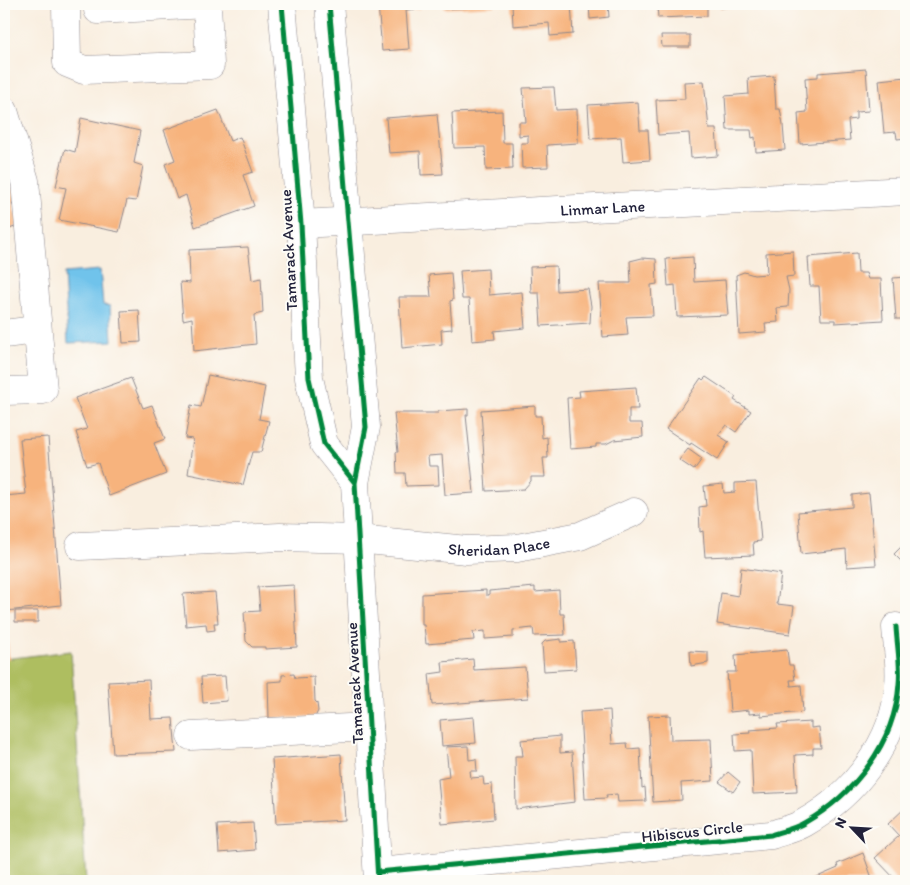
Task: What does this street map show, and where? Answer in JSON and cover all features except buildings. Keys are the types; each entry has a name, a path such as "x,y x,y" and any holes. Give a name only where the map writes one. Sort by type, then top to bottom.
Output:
{"street":[{"path":"66,4 67,63 84,70 210,65 206,4 98,10"},
{"name":"Tamarack Avenue","path":"282,4 300,224 309,378 324,444 355,483"},
{"name":"Tamarack Avenue","path":"329,4 366,427 355,483 378,876"},
{"path":"4,111 25,181 36,291 36,330 43,390 4,390"},
{"name":"Linmar Lane","path":"300,224 906,191"},
{"path":"4,334 36,330"},
{"name":"Sheridan Place","path":"80,546 280,536 358,538 467,550 517,548 580,536 634,512"},
{"name":"Hibiscus Circle","path":"378,876 771,835 803,824 850,790 871,764 893,716 900,684 896,626"},
{"path":"191,736 369,727"}],"green space":[{"path":"71,651 86,881 4,881 4,659"}],"water":[{"path":"100,270 103,305 110,306 112,341 68,343 64,273"}],"cycle path":[{"path":"282,4 301,224 309,378 324,444 355,483"},
{"path":"329,4 366,427 355,483 378,881"},
{"path":"378,872 771,835 800,825 839,798 855,782 869,765 890,727 896,706 899,684 896,627"}]}
